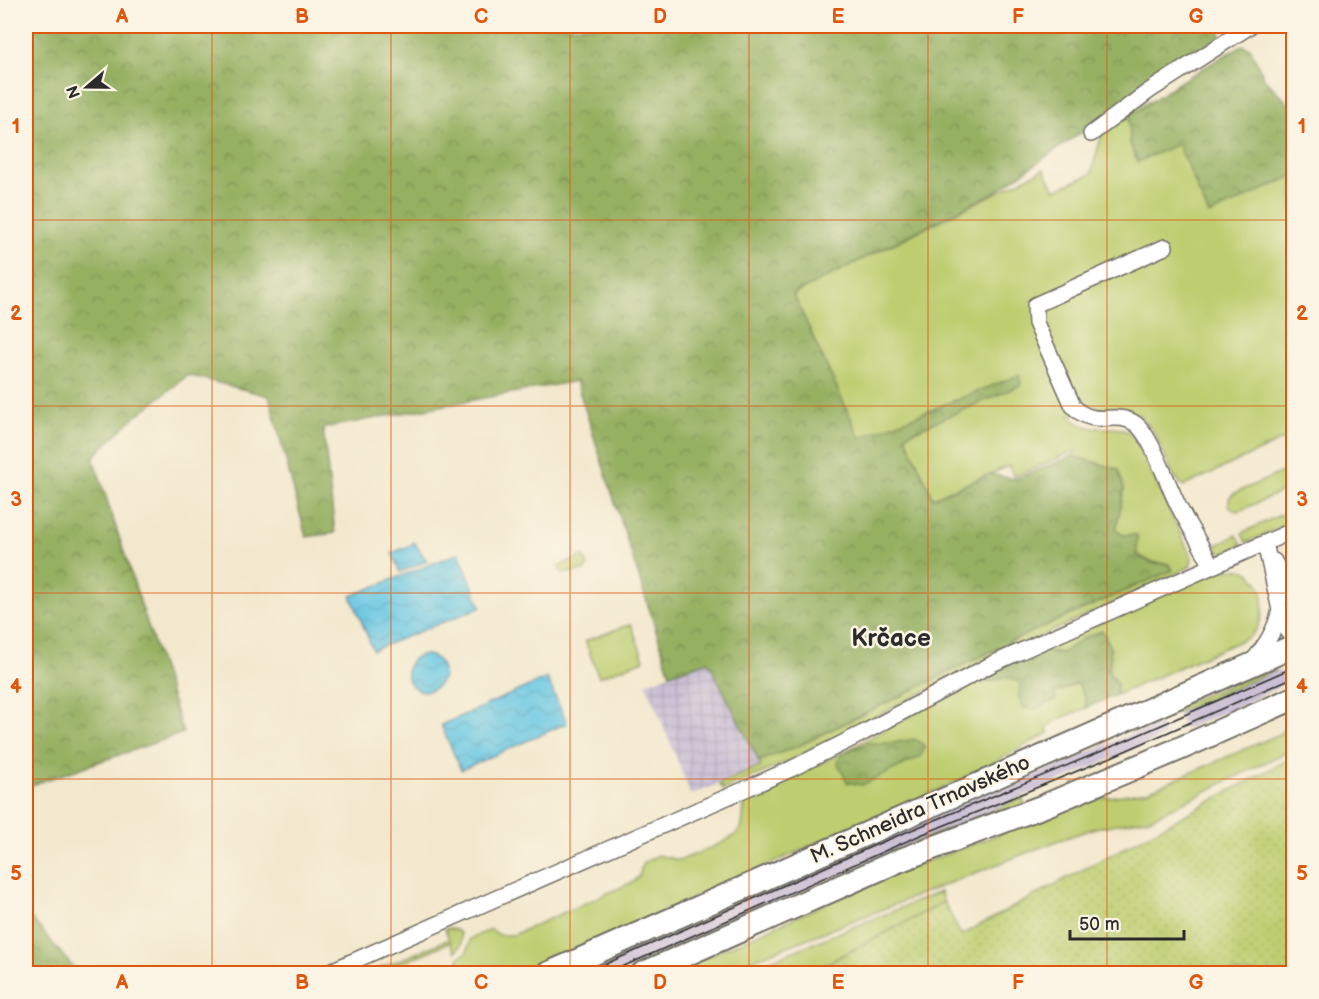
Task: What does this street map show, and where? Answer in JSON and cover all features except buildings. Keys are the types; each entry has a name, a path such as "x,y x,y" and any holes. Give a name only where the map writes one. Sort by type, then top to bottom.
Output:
{"main road":[{"name":"M. Schneidra Trnavského","path":"548,974 1293,646"},
{"name":"M. Schneidra Trnavského","path":"642,974 863,876 1080,791 1292,696"}],"street":[{"path":"1091,134 1149,91 1246,28"},
{"path":"1165,247 1035,305 1036,323 1073,406 1088,417 1126,419 1137,425 1146,436 1180,509 1202,545 1211,565"},
{"path":"324,974 791,769 863,734 992,664 1293,530"},
{"path":"1265,543 1293,601"},
{"path":"1265,543 1280,610 1287,631 1293,637"},
{"path":"1249,666 1266,645 1276,627 1280,610"}],"shaded area":[{"path":"708,661 761,766 691,795 646,683"},
{"path":"1276,670 1283,676 1283,682 1278,687 1231,711 1226,711 1185,729 1177,713"},
{"path":"1159,722 1165,736 904,847 620,973 571,974 1013,778 1016,783"}],"green space":[{"path":"26,26 1218,26 1221,36 995,192 793,294 860,438 1019,375 1021,385 905,435 933,498 990,474 1016,479 1072,456 1118,469 1124,489 1116,530 1123,535 1137,535 1137,556 1153,563 1169,564 1173,570 1029,633 798,746 759,761 708,661 670,674 576,381 323,428 335,533 306,537 269,396 188,375 129,422 93,457 183,733 26,787"},
{"path":"1242,45 1250,48 1264,78 1293,108 1293,176 1209,215 1178,144 1137,162 1130,143 1129,117 1175,85"},
{"path":"1144,102 1151,102 1129,118 1293,168 1293,435 1184,486 1174,477 1154,432 1139,415 1120,408 1087,409 1069,416 1086,426 1118,429 1133,435 1192,558 1190,567 943,682 785,763 723,790 719,784 761,766 759,761 798,746 1029,633 1172,570 1169,564 1157,563 1142,557 1116,530 1124,489 1118,469 1072,456 1076,450 1014,477 1009,466 933,498 905,435 860,439 793,294 1044,169 1055,190 1091,174 1102,133"},
{"path":"1293,469 1293,486 1240,511 1233,510 1229,505 1229,498 1233,494"},
{"path":"1293,509 1293,521 1246,543 1242,533"},
{"path":"1237,535 1242,545 1223,554 1219,552 1216,545"},
{"path":"582,556 588,566 585,570 563,574 560,571 559,566"},
{"path":"1229,569 1249,572 1261,589 1262,616 1255,631 1249,637 1116,695 1117,683 1108,671 1110,650 1102,631 1082,639 1062,653 1049,651 1021,658 1216,571"},
{"path":"631,624 644,660 599,677 585,641"},
{"path":"1102,631 1110,650 1108,671 1117,683 1116,695 1086,708 1085,698 1078,683 1054,693 1056,700 1034,709 1023,708 1019,697 1020,683 1011,678 982,683 981,677 1010,663 1030,655 1062,653 1082,639"},
{"path":"1266,670 1276,670 1177,713 1175,707"},
{"path":"981,677 991,682 1006,677 1016,680 1020,683 1019,697 1056,699 1054,693 1078,683 1085,698 1086,708 1057,720 1047,728 1049,733 963,779 523,973 434,974 460,963 458,958 467,952 470,939 491,929 499,935 513,935 633,882 639,876 643,863 658,855 678,860 725,841 741,828 745,798 842,753"},
{"path":"1293,717 1293,749 1151,818 1095,828 1057,841 742,964 727,973 668,974 885,877 1090,800 1148,791 1280,734"},
{"path":"915,739 926,747 920,757 862,785 847,782 838,763 842,753 868,743 894,743"},
{"path":"1293,757 1293,973 809,973 944,902 961,935"},
{"path":"1022,798 1025,805 904,847"},
{"path":"940,892 944,902 809,973 739,973"},
{"path":"26,912 78,973 26,973"},
{"path":"445,929 458,931 461,935 461,945 455,952 450,942 379,973 369,973 449,939"}],"water":[{"path":"414,542 427,561 400,572 392,553"},
{"path":"459,553 481,607 373,650 351,596"},
{"path":"425,655 438,660 443,673 438,686 425,691 412,686 407,673 412,660"},
{"path":"547,678 567,723 461,770 441,725"}],"tram line":[{"path":"583,974 880,843 1102,751 1294,667"},
{"path":"606,974 923,834 1109,758 1294,677"}],"district":[{"name":"Krčace","path":"891,638"}]}
